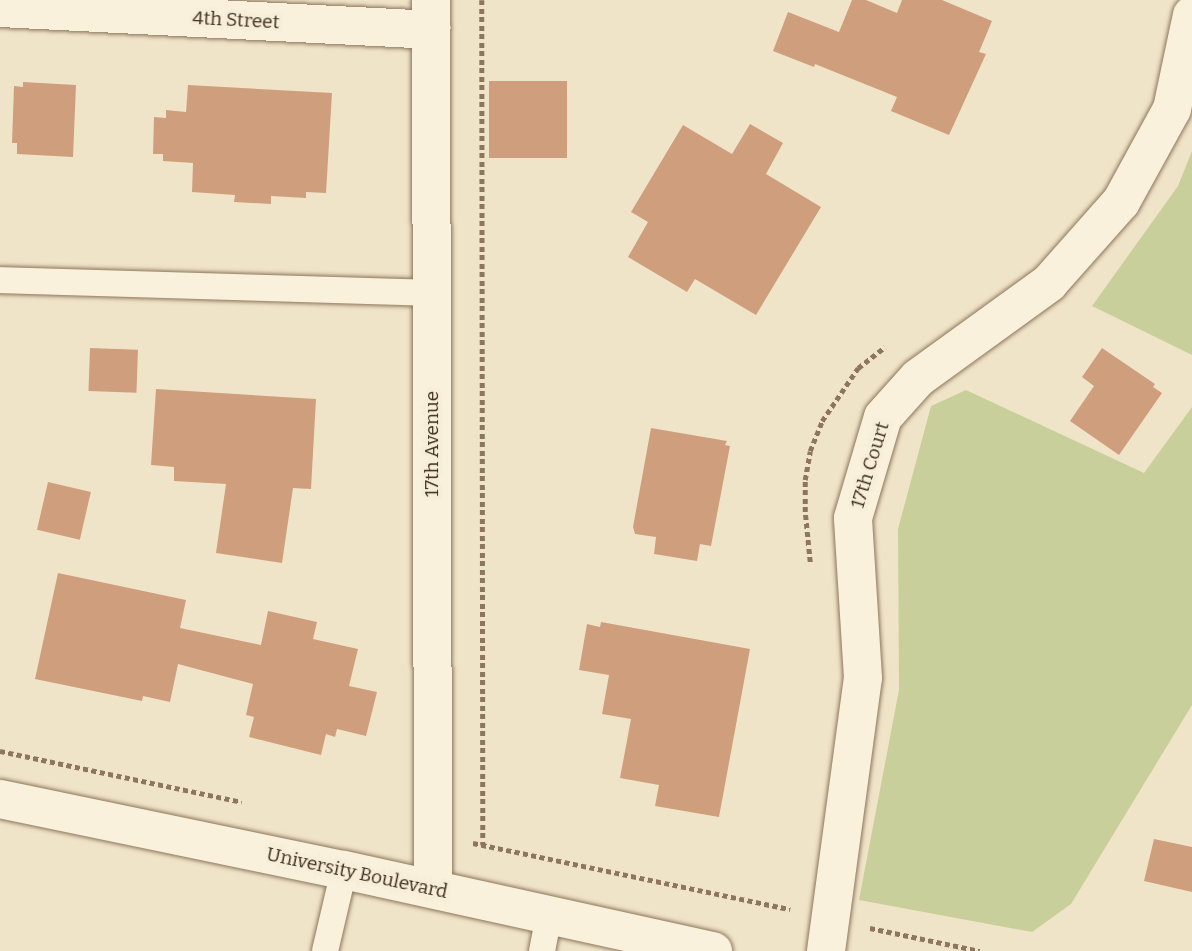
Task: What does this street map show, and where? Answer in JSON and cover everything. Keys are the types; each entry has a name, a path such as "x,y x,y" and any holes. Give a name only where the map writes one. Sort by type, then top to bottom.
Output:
{"street":[{"name":"4th Street","path":"0,8 431,15"},
{"name":"17th Avenue","path":"431,15 433,889"},
{"name":"17th Court","path":"828,935 863,678 853,517 883,417 918,378 1049,283 1121,202 1172,109 1192,15"},
{"name":"University Boulevard","path":"0,799 433,889 546,933 713,951"}],"lane":[{"path":"0,280 431,293"},
{"path":"325,951 344,870"}],"path":[{"path":"482,0 483,845"},
{"path":"0,751 244,803"},
{"path":"434,834 798,910 828,935 980,951"}],"green space":[{"path":"1192,151 1192,355 1092,306 1178,186"},
{"path":"966,390 1144,473 1192,407 1192,705 1071,904 1032,932 859,900 899,690 898,529 931,406"}],"building":[{"path":"852,0 866,0 897,13 902,0 942,0 992,21 979,52 986,54 949,135 891,111 897,97 815,64 814,67 773,51 788,12 839,32"},
{"path":"489,81 567,81 567,158 489,158"},
{"path":"23,82 76,85 73,157 17,154 17,143 12,143 14,86 23,87"},
{"path":"188,85 332,93 326,193 306,192 306,198 271,196 271,204 234,202 235,195 192,192 193,163 163,161 163,154 153,154 154,117 166,118 166,110 186,112"},
{"path":"750,124 783,143 766,174 821,207 756,315 695,279 687,292 628,257 648,222 631,212 683,125 732,154"},
{"path":"90,348 138,350 136,393 88,391"},
{"path":"1102,348 1155,384 1153,387 1162,393 1119,455 1070,421 1094,386 1082,377"},
{"path":"156,389 316,399 311,489 293,488 282,563 216,553 226,484 174,481 174,467 151,465"},
{"path":"651,428 727,441 725,445 730,446 711,546 700,544 697,561 654,554 656,537 635,534 633,527"},
{"path":"48,482 91,492 80,540 37,530"},
{"path":"58,573 186,600 180,628 261,645 268,611 317,622 313,639 358,649 349,686 377,692 366,736 337,729 335,737 326,734 321,755 249,737 254,717 246,715 253,684 178,664 170,702 143,696 142,701 35,679"},
{"path":"601,622 750,649 719,817 655,806 659,785 620,778 631,719 602,714 609,675 579,670 587,624 600,627"},
{"path":"1154,839 1192,847 1192,892 1144,881"}]}
